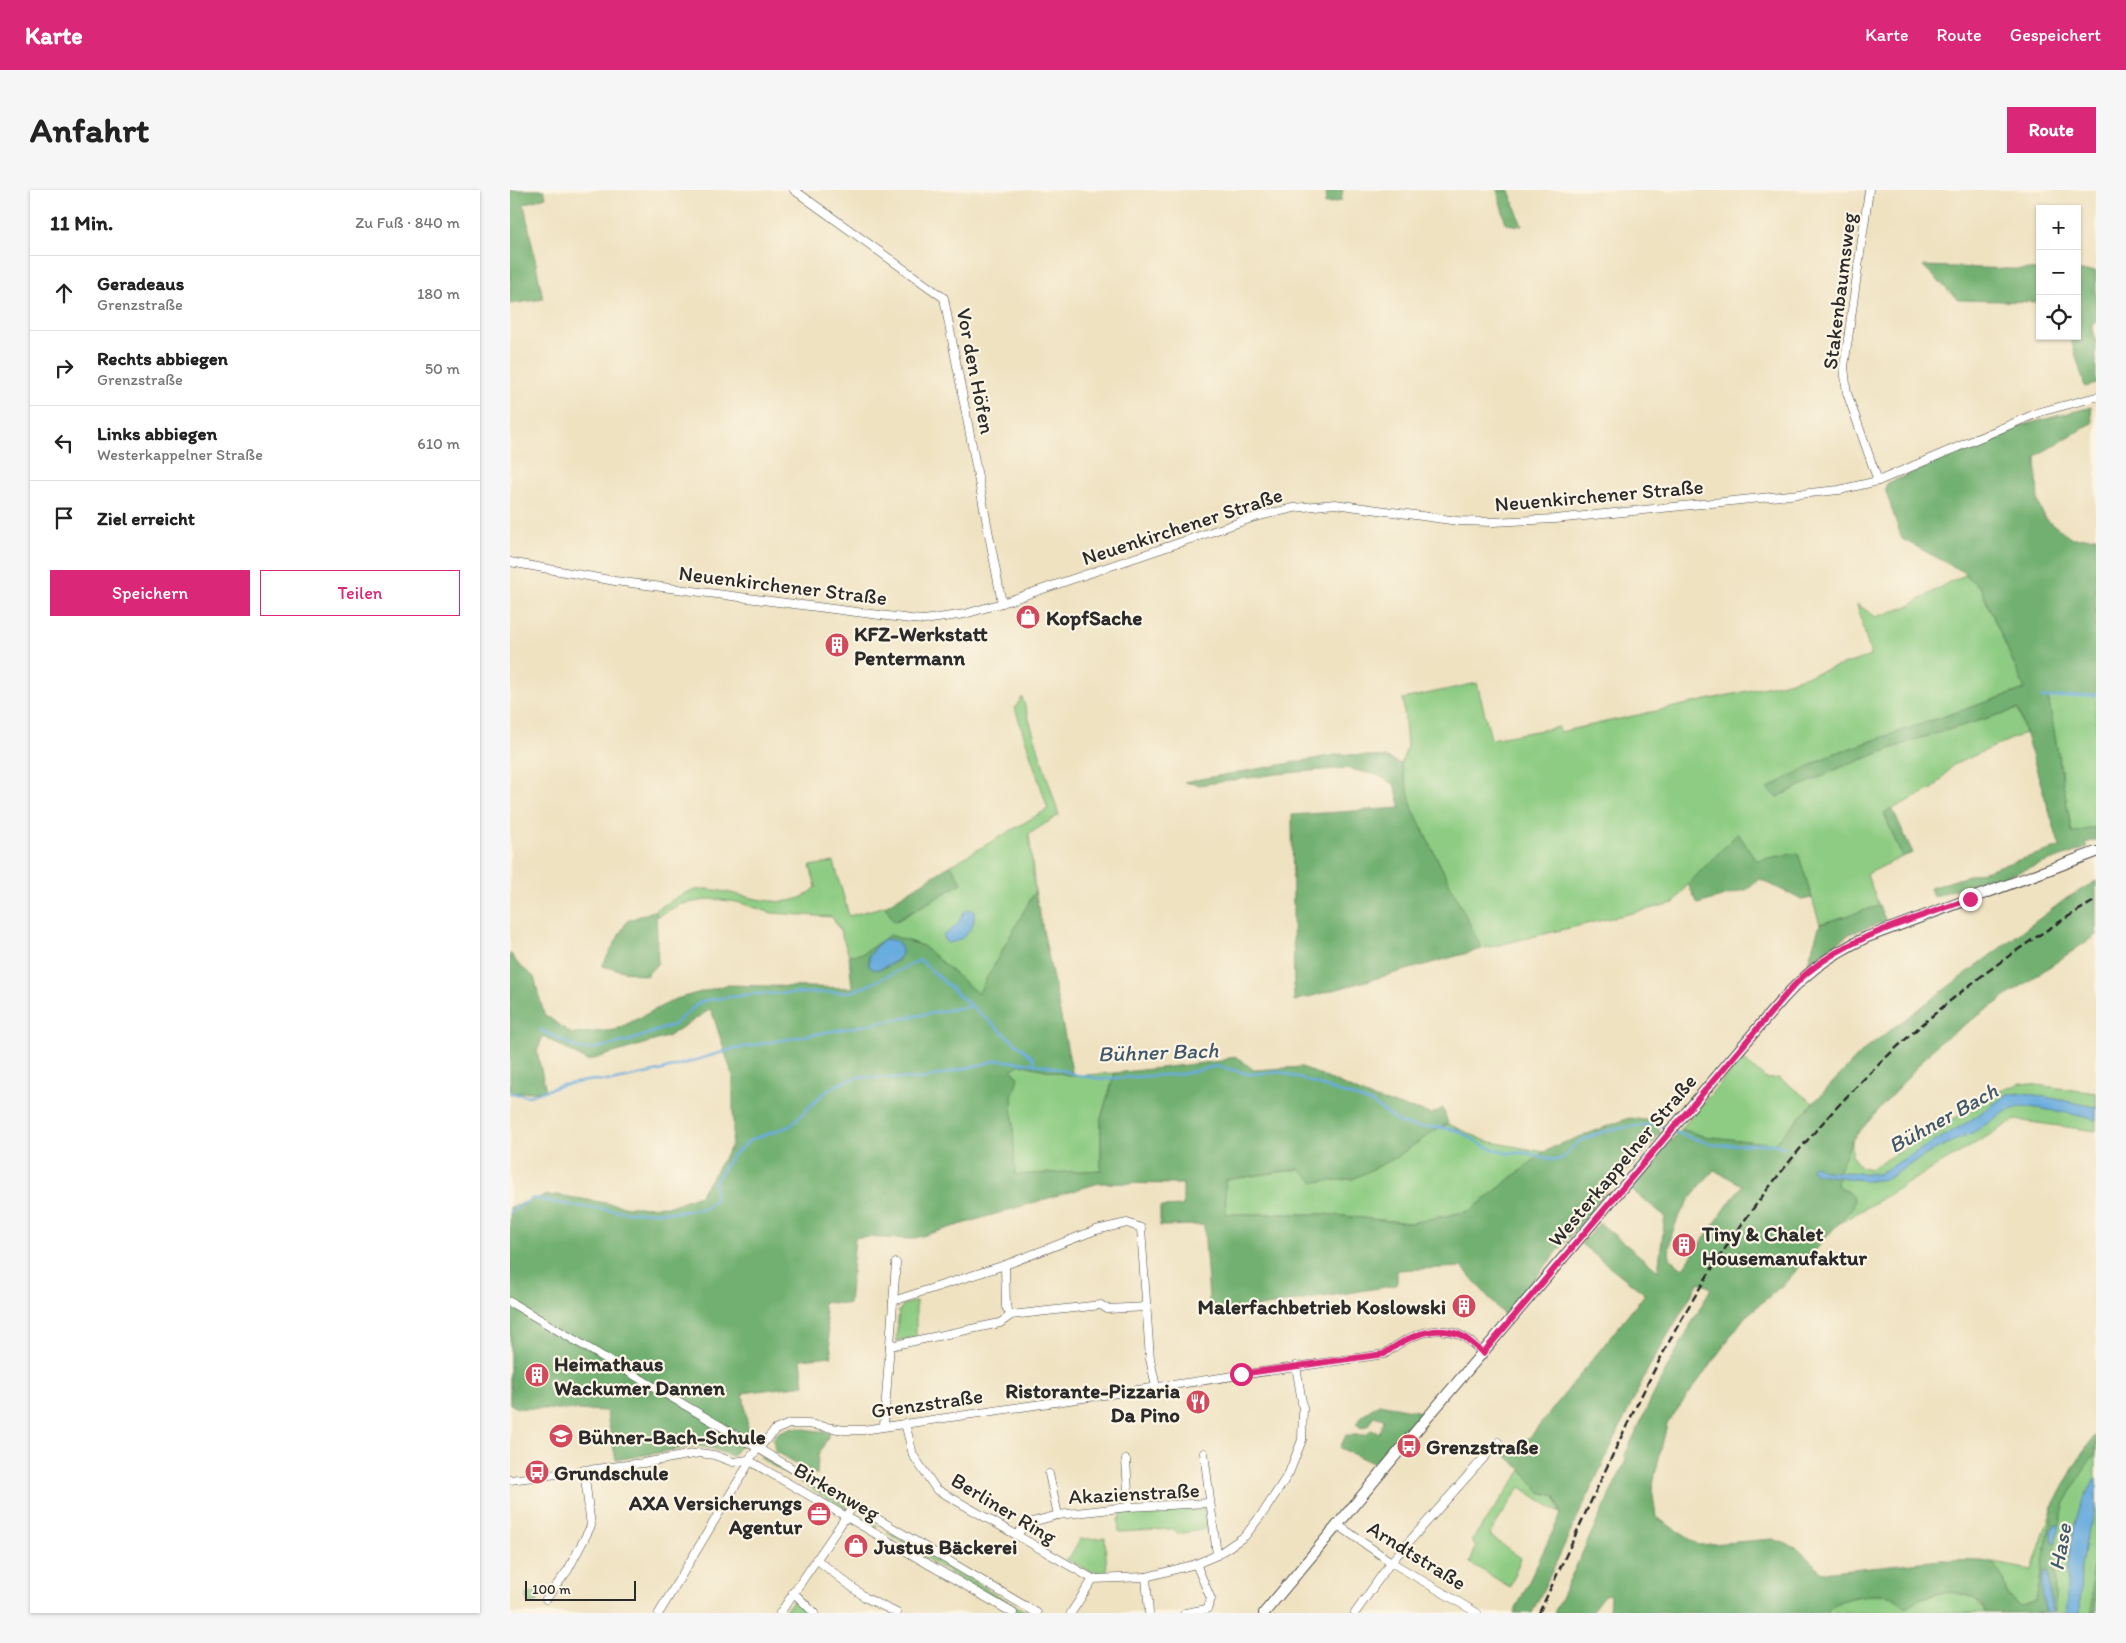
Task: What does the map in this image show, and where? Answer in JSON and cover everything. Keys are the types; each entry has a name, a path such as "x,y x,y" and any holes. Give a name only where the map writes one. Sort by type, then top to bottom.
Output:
{"main road":[{"name":"Westerkappelner Straße","path":"1264,1613 1405,1444 1807,973 1835,954 1888,929 2096,852"}],"street":[{"name":"Vor den Höfen","path":"794,190 944,298 1002,603"},
{"name":"Stakenbaumsweg","path":"1869,190 1844,367 1846,393 1878,481"},
{"name":"Neuenkirchener Straße","path":"510,562 625,582 924,620 965,614 1002,603 1256,516 1294,508 1335,504 1458,520 1493,522 1555,519 1839,490 1878,481 2040,412 2096,397"},
{"path":"893,1301 1005,1265 1096,1230 1127,1223 1141,1228 1150,1359 1156,1387"},
{"path":"884,1425 896,1263"},
{"path":"1005,1265 1006,1308 1011,1315"},
{"path":"510,1302 1037,1613"},
{"path":"890,1346 1000,1323 1011,1315 1101,1305 1107,1309 1147,1307"},
{"name":"Grenzstraße","path":"659,1613 749,1463 748,1460 775,1430 790,1424 808,1424 844,1430 863,1430 884,1425 1384,1354 1416,1334 1439,1331 1459,1334 1483,1353"},
{"path":"1071,1613 1093,1579 1146,1577 1196,1564 1217,1555 1245,1536 1265,1510 1289,1473 1302,1440 1303,1408 1296,1366"},
{"name":"Berliner Ring","path":"905,1423 913,1455 936,1489 1093,1579"},
{"path":"1355,1613 1391,1562 1498,1442"},
{"path":"510,1480 643,1463 698,1453 714,1455 732,1462 748,1460"},
{"path":"1204,1453 1209,1503"},
{"name":"Birkenweg","path":"748,1460 1013,1613"},
{"path":"1126,1460 1129,1507"},
{"path":"546,1599 568,1570 592,1526 584,1470"},
{"path":"1049,1474 1058,1515"},
{"name":"Akazienstraße","path":"1016,1535 1028,1524 1058,1515 1129,1507 1209,1503 1217,1555"},
{"path":"780,1613 854,1505"},
{"name":"Arndtstraße","path":"1338,1525 1391,1562 1477,1613"},
{"path":"816,1559 866,1598 897,1613"},
{"path":"1185,1613 1207,1609 1211,1599 1196,1564"},
{"path":"1146,1577 1149,1613"},
{"path":"793,1592 814,1613"}],"green space":[{"path":"510,190 544,190 546,197 524,204 543,299 510,304"},
{"path":"1327,190 1343,190 1341,201 1325,204"},
{"path":"1497,190 1509,190 1522,226 1506,224"},
{"path":"1923,266 2036,270 2036,302 1958,300"},
{"path":"2081,271 2096,271 2096,323 2091,324 2096,339 2096,384 2085,387 2071,340 2081,340"},
{"path":"2091,407 2092,423 2036,456 2038,502 2045,519 2072,538 2096,537 2096,695 2048,697 2072,833 2096,827 2096,840 2085,843 2087,848 1972,888 1970,884 1933,897 1930,888 2060,847 2018,709 1914,740 1839,768 1777,797 1767,789 1830,755 2025,689 1980,587 1965,575 1964,572 1902,539 1885,489 1887,483 2008,429"},
{"path":"1965,575 1980,587 2025,689 1830,755 1768,789 1777,797 1839,768 1914,740 2018,709 2025,733 1953,765 1934,788 1884,813 1902,857 1867,874 1879,906 1820,924 1798,854 1756,860 1738,834 1688,884 1674,903 1482,949 1413,810 1401,764 1407,747 1403,699 1477,683 1491,739 1559,727 1560,732 1784,683 1871,656 1857,604 1876,617 1909,606 1949,582"},
{"path":"2096,695 2096,827 2072,834 2048,697"},
{"path":"1022,697 1059,815 1029,834 1035,891 978,995 923,946 890,935 862,954 849,955 839,928 832,917 772,913 737,902 713,899 681,904 656,917 656,910 679,896 691,891 705,889 763,900 792,901 805,896 816,887 810,866 834,862 849,916 885,906 895,922 962,883 951,865 1048,809 1015,708"},
{"path":"1341,754 1384,757 1401,764 1413,810 1482,949 1294,1001 1292,815 1401,808 1394,784 1377,775 1345,768 1277,774 1199,785 1184,782"},
{"path":"1892,808 1913,853 1902,857 1884,813"},
{"path":"1738,833 1756,860 1798,853 1812,898 1802,900 1760,879 1748,889 1698,904 1688,884"},
{"path":"951,865 962,883 894,922 885,906"},
{"path":"2096,881 2096,935 1938,1043 1852,1140 1840,1167 1837,1185 1848,1192 1854,1199 1853,1207 1786,1282 1744,1318 1667,1424 1652,1488 1656,1517 1699,1545 1773,1539 1797,1548 1822,1572 1940,1560 1993,1563 2002,1576 2008,1597 2020,1606 2036,1600 2054,1503 2082,1453 2096,1435 2096,1454 2086,1466 2064,1505 2055,1546 2055,1613 1986,1613 1980,1603 1971,1597 1949,1592 1925,1597 1906,1608 1897,1599 1890,1596 1855,1597 1846,1599 1831,1607 1827,1613 1609,1613 1610,1594 1604,1595 1590,1613 1554,1613 1626,1460 1625,1455 1659,1383 1711,1288 1699,1282 1648,1369 1532,1613 1514,1613 1561,1514 1555,1496 1540,1492 1522,1470 1502,1452 1530,1437 1645,1294 1581,1244 1600,1223 1658,1271 1665,1216 1629,1188 1681,1129 1703,1136 1774,1144 1865,1049 2067,898","holes":["1714,1170 1742,1185 1683,1268 1670,1259 1670,1247 1676,1223 1682,1211"]},
{"path":"1035,891 1073,1076 1020,1064 1012,1069 1018,1078 1012,1097 1015,1175 1101,1170 1101,1118 1115,1073 1221,1061 1235,1056 1254,1070 1302,1067 1372,1098 1432,1114 1443,1108 1448,1124 1437,1129 1395,1158 1353,1179 1314,1182 1299,1169 1225,1180 1226,1214 1324,1214 1410,1223 1470,1211 1544,1152 1629,1118 1652,1121 1661,1132 1633,1166 1613,1182 1583,1221 1504,1315 1462,1267 1397,1270 1397,1285 1210,1315 1204,1225 1160,1226 1160,1207 1183,1206 1183,1184 1099,1183 912,1239 855,1237 849,1304 823,1302 832,1356 801,1359 804,1385 743,1393 749,1436 732,1456 697,1446 616,1460 606,1411 518,1408 510,1404 510,1207 544,1196 558,1195 630,1207 670,1206 700,1195 731,1147 733,1133 733,1077 711,1009 667,1037 587,1061 543,1036 537,1052 546,1091 510,1093 510,953 519,965 534,977 544,1014 572,1034 615,1030 676,999 726,985 852,988 849,955 862,954 890,935 923,946 978,994","holes":["880,942 900,945 899,960 880,969 869,966 869,956"]},
{"path":"1879,906 1886,921 1851,933 1808,963 1820,924"},
{"path":"656,910 658,963 646,976 602,966 627,921"},
{"path":"1742,1058 1766,1079 1779,1078 1813,1103 1774,1144 1703,1136 1681,1129"},
{"path":"1020,1064 1073,1076 1115,1073 1101,1118 1101,1170 1015,1175 1012,1097 1017,1078 1012,1069"},
{"path":"2021,1083 2096,1093 2096,1131 2015,1120 1835,1226 1853,1207 1848,1192 1836,1185 1840,1167 1852,1140 1852,1156 1859,1166 1870,1169 2000,1091"},
{"path":"1448,1124 1486,1141 1544,1152 1470,1211 1410,1223 1324,1214 1226,1214 1225,1180 1300,1169 1314,1182 1395,1158 1437,1129"},
{"path":"916,1301 916,1337 896,1341 899,1311 903,1305"},
{"path":"1379,1404 1422,1412 1377,1465 1340,1448 1346,1435 1366,1435 1371,1430 1379,1433 1384,1419 1373,1416 1370,1424 1362,1428 1356,1424 1361,1416"},
{"path":"793,1427 830,1433 818,1456 817,1475 775,1451 773,1439 779,1432"},
{"path":"2096,1435 2096,1613 2037,1613 2035,1601 2020,1606 2008,1597 2002,1576 1993,1563 2032,1570 2054,1503 2082,1453"},
{"path":"760,1456 846,1505 846,1509 763,1460"},
{"path":"1522,1470 1540,1492 1555,1496 1561,1514 1520,1487 1489,1535 1521,1558 1510,1587 1470,1563 1476,1547 1471,1541"},
{"path":"1204,1508 1207,1529 1177,1534 1174,1529 1119,1532 1118,1519 1121,1519 1120,1512"},
{"path":"857,1516 862,1516 877,1525 875,1529 856,1518"},
{"path":"888,1531 1028,1613 1017,1613 904,1545 904,1543 887,1533"},
{"path":"1105,1538 1107,1573 1093,1572 1065,1559 1069,1558 1080,1539"},
{"path":"2096,1552 2096,1613 2092,1613 2092,1573"},
{"path":"1950,1591 1974,1598 1986,1613 1827,1613 1830,1607 1843,1600 1866,1595 1892,1596 1914,1600"},
{"path":"536,1592 538,1603 528,1604 527,1594"},
{"path":"793,1601 797,1601 808,1613 783,1613"}],"water":[{"path":"968,909 974,911 971,928 959,940 948,943 944,940 943,936 956,926"},
{"path":"888,939 897,941 902,949 901,955 889,965 880,969 873,969 869,966 869,956 880,942"},
{"path":"2025,1093 2096,1107 2096,1120 2068,1113 2023,1106 2007,1111 1974,1132 1934,1150 1887,1179 1869,1181 1816,1174 1810,1169 1814,1165 1824,1171 1878,1174 1968,1122 2008,1094"},
{"path":"2096,1477 2096,1506 2085,1542 2081,1567 2080,1613 2067,1613 2067,1578 2071,1542 2080,1508"},
{"path":"2058,1524 2060,1526 2055,1542 2052,1543 2051,1531 2054,1525"},
{"path":"2048,1571 2052,1613 2045,1613 2042,1592 2043,1576"}],"waterway":[{"path":"2041,698 2096,695"},
{"path":"540,1030 580,1049 592,1049 629,1041 673,1025 699,1003 707,1000 753,994 849,992 867,986 920,960 971,1006"},
{"path":"510,1093 529,1096 562,1085 594,1080 611,1081 659,1071 733,1049 971,1006 1033,1058 1035,1064"},
{"name":"Bühner Bach","path":"510,1212 533,1198 575,1206 628,1212 679,1212 705,1208 715,1199 715,1182 731,1157 750,1140 790,1126 824,1093 838,1084 858,1077 922,1079 999,1060 1049,1066 1077,1075 1102,1079 1182,1074 1217,1066 1249,1074 1281,1072 1372,1103 1400,1123 1416,1127 1456,1130 1485,1146 1505,1153 1527,1153 1555,1160 1563,1158 1578,1142 1602,1132 1655,1124 1669,1129"},
{"name":"Bühner Bach","path":"1674,1132 1715,1145 1774,1144 1785,1147"}],"railway":[{"path":"1539,1613 1623,1434 1676,1329 1715,1264 1758,1202 1806,1142 1857,1086 1912,1033 1970,985 2032,940 2096,900"}],"place":[{"name":"KopfSache","path":"1028,617"},
{"name":"KFZ-Werkstatt Pentermann","path":"837,645"},
{"name":"Tiny & Chalet Housemanufaktur","path":"1684,1245"},
{"name":"Malerfachbetrieb Koslowski","path":"1464,1306"},
{"name":"Heimathaus Wackumer Dannen","path":"537,1375"},
{"name":"Ristorante-Pizzaria Da Pino","path":"1198,1402"},
{"name":"Bühner-Bach-Schule","path":"561,1436"},
{"name":"Grenzstraße","path":"1409,1446"},
{"name":"Grundschule","path":"537,1472"},
{"name":"AXA Versicherungs Agentur","path":"819,1514"},
{"name":"Justus Bäckerei","path":"856,1546"}],"route":[{"path":"1241,1374 1384,1354 1416,1334 1439,1331 1459,1334 1483,1353 1773,1010 1807,973 1835,954 1867,937 1970,899"}],"water label":[{"name":"Hase","path":"2060,1547"}]}
